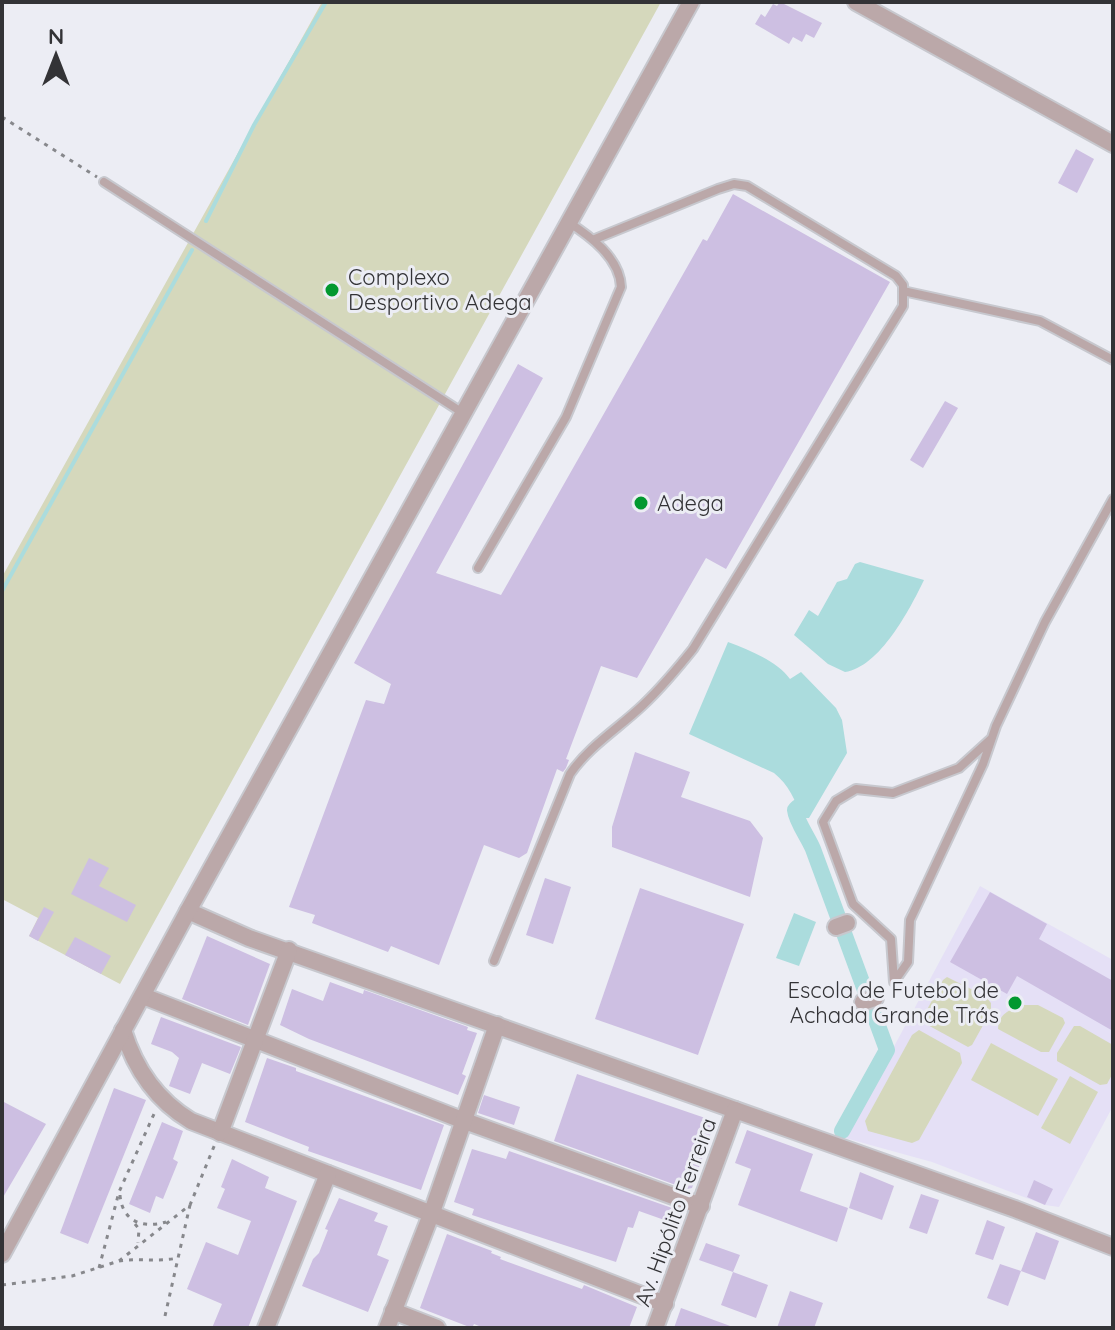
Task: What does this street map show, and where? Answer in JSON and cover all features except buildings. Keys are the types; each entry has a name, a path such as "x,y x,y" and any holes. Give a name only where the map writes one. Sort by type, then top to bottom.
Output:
{"street":[{"path":"2,1254 188,911 691,2"},
{"path":"856,2 1113,144"},
{"path":"188,911 249,938 1113,1247"},
{"path":"220,1133 289,950"},
{"path":"143,996 462,1120 701,1206"},
{"path":"387,1328 432,1212 497,1025"},
{"path":"123,1030 135,1063 165,1102 191,1121 665,1304"},
{"name":"Av. Hipólito Ferreira","path":"655,1328 735,1110"},
{"path":"266,1328 328,1174"},
{"path":"393,1311 437,1328"}],"lane":[{"path":"104,182 464,413"},
{"path":"494,961 570,774 579,761 671,677 693,649 903,306 903,285 896,276 747,186 734,184 595,239"},
{"path":"478,568 566,417 621,287 621,279 595,239 568,222"},
{"path":"903,291 1040,321 1113,360"},
{"path":"991,739 959,768 893,793 856,789 836,801 823,822 853,904 891,939 894,982 908,962 910,920 976,779 991,739 1045,622 1113,499"}],"path":[{"path":"2,117 104,182"},
{"path":"99,1268 119,1192 154,1115 165,1102"},
{"path":"165,1316 190,1205 220,1133"},
{"path":"119,1192 124,1214 139,1229 138,1245"},
{"path":"119,1261 190,1205"},
{"path":"133,1221 144,1225 167,1222"},
{"path":"2,1285 72,1276 119,1261 180,1258"}],"shaded area":[{"name":"Escola de Futebol de Achada Grande Trás","path":"980,886 1113,960 1113,1106 1059,1207 1045,1205 932,1162 845,1138"}],"green space":[{"name":"Complexo Desportivo Adega","path":"322,2 661,2 120,984 29,936 38,918 2,899 2,577"},
{"path":"947,977 985,996 991,1003 991,1011 968,1047 922,1019"},
{"path":"1023,1005 1038,1005 1063,1018 1065,1023 1049,1052 1041,1052 998,1029 1002,1016"},
{"path":"1074,1026 1080,1026 1113,1045 1113,1073 1107,1084 1100,1085 1057,1061 1057,1053"},
{"path":"919,1030 960,1053 962,1063 919,1140 912,1143 868,1131 865,1121 912,1035"},
{"path":"991,1043 1058,1079 1038,1116 971,1080"},
{"path":"1070,1076 1098,1092 1070,1144 1041,1128"}],"water":[{"path":"860,562 924,580 902,621 882,648 858,668 845,672 828,664 794,635 809,610 818,616 837,582 847,579 855,564"},
{"path":"728,642 770,661 790,679 801,672 836,708 842,720 847,753 809,818 802,818 788,788 774,773 689,734"},
{"path":"794,913 816,922 799,966 776,958"}],"waterway":[{"path":"206,221 254,125 326,2"},
{"path":"2,591 192,250"},
{"path":"798,807 795,810 798,819 813,849 887,1050 842,1131"}],"place":[{"name":"Complexo Desportivo Adega","path":"332,290"},
{"name":"Adega","path":"641,503"},
{"name":"Escola de Futebol de Achada Grande Trás","path":"1015,1003"}]}
